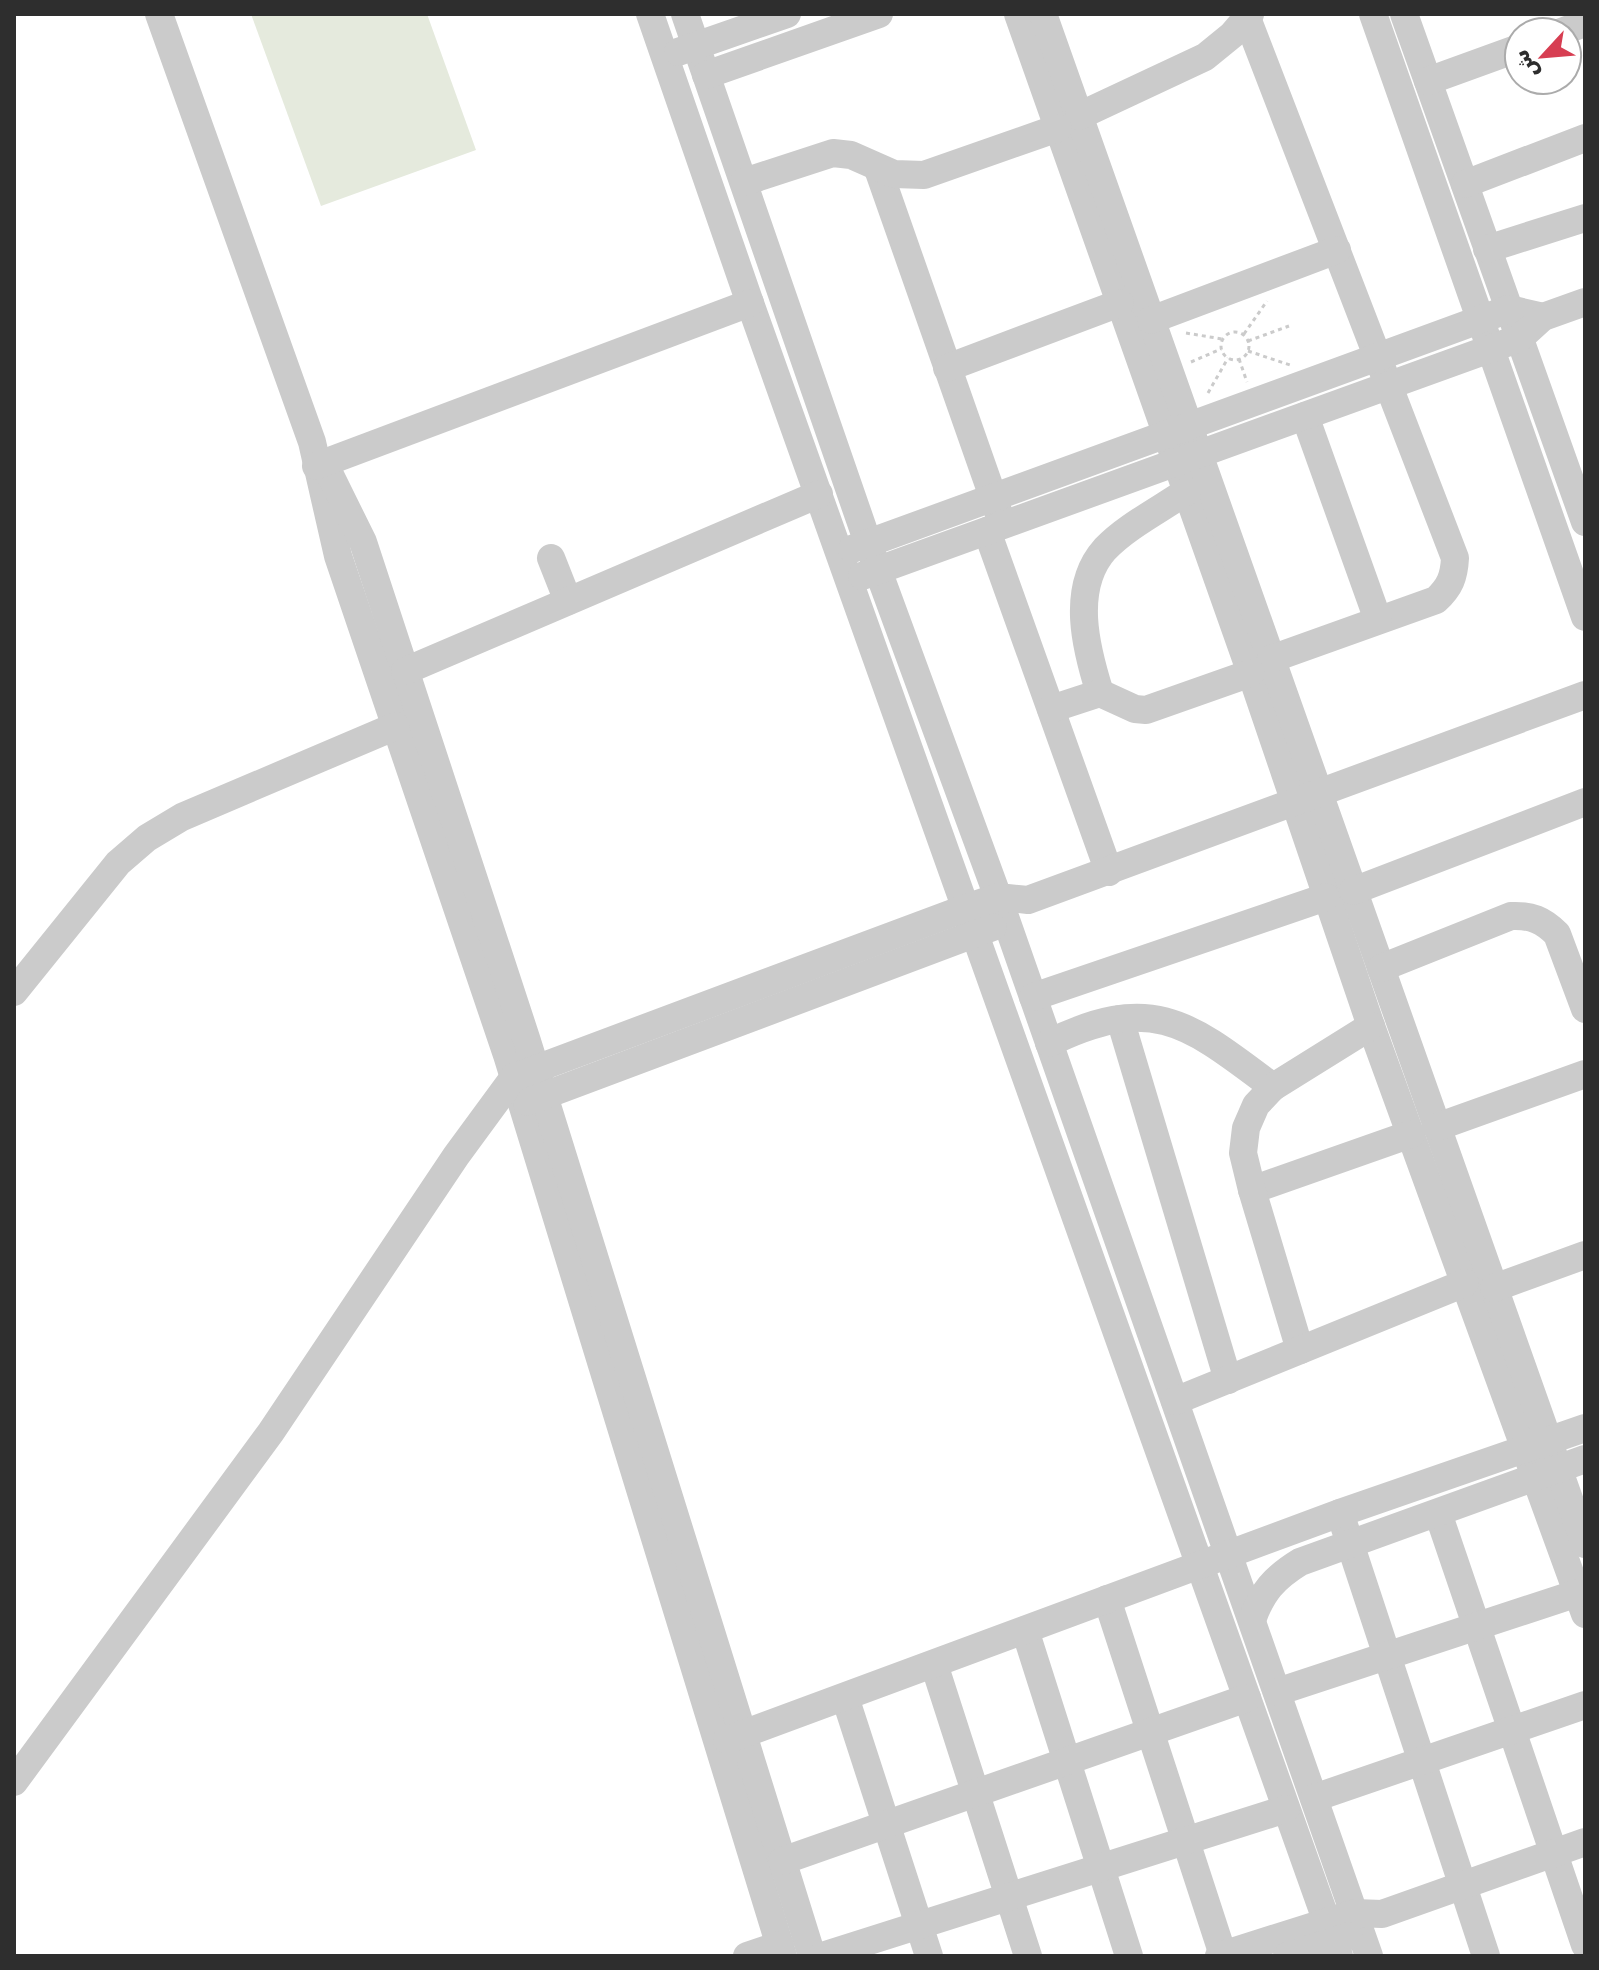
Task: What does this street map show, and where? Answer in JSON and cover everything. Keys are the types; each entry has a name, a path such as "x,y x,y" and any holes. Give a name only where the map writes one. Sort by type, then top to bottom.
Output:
{"street":[{"path":"159,14 317,457 338,556 522,1089 730,1739 782,1950 747,1956"},
{"path":"650,14 1333,1940"},
{"path":"685,14 868,543 1033,997 1314,1798 1367,1929"},
{"path":"665,57 787,14"},
{"path":"706,75 879,14"},
{"path":"1018,14 1069,122 1152,324 1169,371 1178,430"},
{"path":"1043,14 1069,122 1120,303 1178,430 1261,666 1340,894 1371,1026 1424,1131 1494,1288 1581,1603 1476,1626 1277,1692"},
{"path":"1373,14 1585,617"},
{"path":"1404,14 1585,522"},
{"path":"744,182 833,153 851,155 894,174 924,175 1069,122 1205,57 1248,16 1455,558 1454,574 1447,589 1436,600 1146,710 1135,709 1100,693 1051,709"},
{"path":"1428,81 1503,54"},
{"path":"1465,184 1585,138"},
{"path":"878,169 993,497 995,528 1051,709 1109,872"},
{"path":"1487,249 1585,218"},
{"path":"1152,324 1337,250"},
{"path":"850,580 1491,349 1520,338 1543,317 1585,302"},
{"path":"317,457 750,303"},
{"path":"947,368 1120,303"},
{"path":"840,553 1509,309 1543,317"},
{"path":"1305,416 1378,620"},
{"path":"317,457 363,542 405,671 522,1089"},
{"path":"1188,459 1187,491 1261,666"},
{"path":"1100,693 1086,637 1083,609 1093,567 1120,537 1187,491"},
{"path":"405,671 819,494"},
{"path":"551,558 568,601"},
{"path":"522,1089 976,934 1002,910 1585,695"},
{"path":"18,979 118,863 147,838 182,817 396,726"},
{"path":"1033,997 1340,894 1585,802"},
{"path":"1340,894 1381,968 1465,1283 1537,1444"},
{"path":"14,1782 271,1432 456,1156 522,1089 966,908 1002,910"},
{"path":"1381,968 1511,916 1524,915 1548,925 1557,934 1585,1009"},
{"path":"1049,1043 1083,1026 1146,1016 1183,1024 1273,1087"},
{"path":"1120,1019 1228,1380"},
{"path":"1300,1350 1243,1153 1246,1128 1256,1105 1273,1087 1371,1026"},
{"path":"1252,1190 1585,1074"},
{"path":"1494,1288 1585,1255"},
{"path":"1175,1401 1465,1283"},
{"path":"730,1739 1340,1513 1585,1428"},
{"path":"1252,1620 1261,1596 1278,1576 1300,1562 1585,1459"},
{"path":"1547,1473 1585,1544"},
{"path":"1340,1513 1486,1956"},
{"path":"1438,1513 1585,1945"},
{"path":"1107,1599 1221,1955 1333,1940"},
{"path":"1025,1630 1129,1956"},
{"path":"934,1664 1028,1956"},
{"path":"845,1697 929,1956"},
{"path":"782,1861 1247,1698"},
{"path":"1314,1798 1585,1705"},
{"path":"730,1739 782,1861 812,1956"},
{"path":"822,1956 1286,1809"},
{"path":"1287,1956 1367,1929 1462,1884 1585,1842"}],"path":[{"path":"1152,324 1222,339 1238,332 1248,341 1248,351 1239,359 1228,358 1221,349 1222,339"},
{"path":"1248,341 1289,326"},
{"path":"1169,371 1221,349"},
{"path":"1248,351 1324,376"},
{"path":"1178,430 1228,358"}],"shaded area":[{"path":"251,14 427,14 476,150 321,206"}]}
